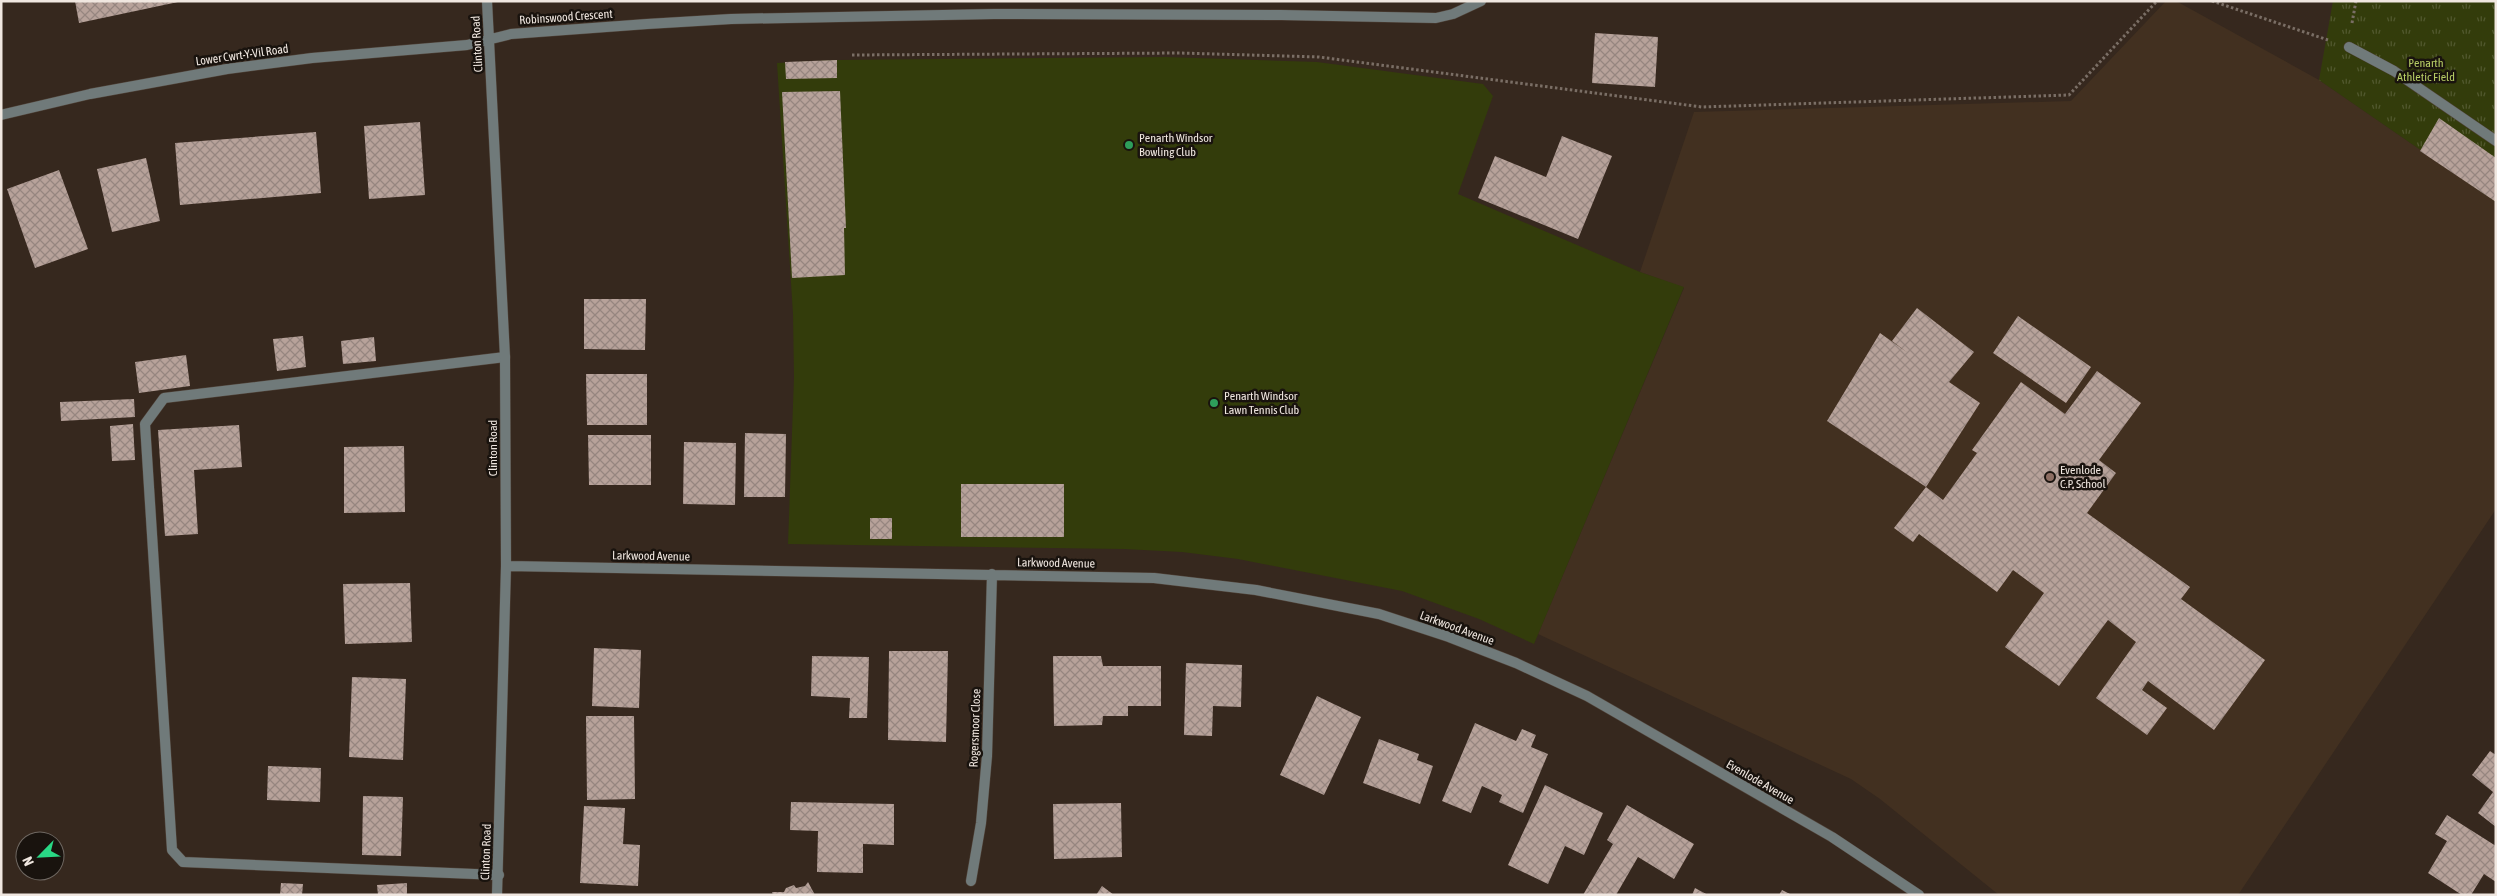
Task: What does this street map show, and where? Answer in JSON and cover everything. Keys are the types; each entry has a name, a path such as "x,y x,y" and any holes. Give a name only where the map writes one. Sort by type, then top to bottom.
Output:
{"street":[{"name":"Clinton Road","path":"487,1 505,357 506,566 497,895"},
{"name":"Robinswood Crescent","path":"489,38 511,34 647,24 846,16 1188,14 1436,18 1453,14 1481,1"},
{"name":"Lower Cwrt-Y-Vil Road","path":"1,115 90,94 227,69 312,58 467,45 489,38"},
{"path":"2349,47 2394,71 2496,141"},
{"path":"499,875 183,862 172,850 145,424 164,398 505,357"},
{"name":"Larkwood Avenue","path":"506,566 1154,578 1256,590 1379,614 1449,636 1516,663 1586,696"},
{"name":"Rogersmoor Close","path":"971,881 981,823 987,756 992,574"},
{"name":"Evenlode Avenue","path":"1586,696 1832,837 1918,895"}],"path":[{"path":"852,55 1180,53 1309,57 1702,107 2069,95 2157,1"},
{"path":"2212,1 2349,47"}],"shaded area":[{"name":"Evenlode C.P. School","path":"2166,1 2176,1 2319,80 2496,202 2496,509 2238,895 1999,895 1880,799 1851,779 1538,634 1684,288 1640,272 1694,112 2071,101"}],"green space":[{"name":"Penarth Athletic Field","path":"2333,1 2496,1 2496,202 2319,80"},
{"path":"1165,57 1317,62 1483,84 1493,96 1458,194 1640,272 1684,287 1534,644 1479,619 1402,591 1238,559 1182,552 1124,549 788,544 794,377 793,314 777,63 837,60"}],"building":[{"path":"75,1 178,1 178,2 79,23"},
{"path":"1595,33 1658,37 1655,87 1592,83"},
{"path":"837,60 837,78 786,79 785,62"},
{"path":"840,91 846,228 844,228 845,275 792,278 782,92"},
{"path":"2439,118 2496,158 2496,202 2420,151"},
{"path":"420,122 425,195 369,199 364,126"},
{"path":"316,132 321,193 180,205 175,143"},
{"path":"1562,136 1612,156 1578,239 1478,198 1495,156 1546,177"},
{"path":"146,158 160,221 112,232 97,169"},
{"path":"59,170 88,249 35,268 7,189"},
{"path":"584,299 646,299 645,350 584,349"},
{"path":"1917,308 1974,352 1949,382 1980,403 1926,487 1827,421 1880,333 1908,353 1892,341"},
{"path":"2018,316 2091,367 2066,403 1993,353"},
{"path":"303,336 306,367 277,371 273,339"},
{"path":"374,337 376,361 343,364 341,341"},
{"path":"186,355 190,386 139,393 135,362"},
{"path":"2097,371 2141,403 2099,460 2116,473 2087,513 2190,587 2181,599 2265,660 2214,730 2148,681 2142,690 2167,708 2147,735 2096,698 2136,642 2108,620 2059,686 2005,647 2044,593 2013,570 1997,592 1919,534 1913,542 1894,528 1926,487 1943,500 1977,453 1972,450 2021,382 2065,414"},
{"path":"586,374 647,374 647,425 587,425"},
{"path":"134,399 135,417 61,421 60,402"},
{"path":"133,424 135,460 112,461 110,426"},
{"path":"239,425 242,467 194,470 198,534 165,536 158,430"},
{"path":"745,433 786,434 785,497 744,497"},
{"path":"588,435 651,435 651,485 589,485"},
{"path":"684,442 736,443 735,505 683,504"},
{"path":"404,446 405,512 344,513 344,447"},
{"path":"961,484 1064,484 1064,537 961,537"},
{"path":"870,518 892,518 892,539 870,539"},
{"path":"410,583 412,642 345,644 343,584"},
{"path":"594,648 641,650 639,708 592,706"},
{"path":"889,651 948,651 946,742 888,740"},
{"path":"812,656 869,657 867,718 849,718 850,698 811,696"},
{"path":"1053,656 1101,656 1103,666 1161,666 1161,706 1128,706 1128,716 1103,716 1102,725 1054,726"},
{"path":"1186,663 1242,665 1241,707 1213,706 1212,736 1184,735"},
{"path":"352,677 406,679 403,760 349,757"},
{"path":"1317,696 1361,717 1324,795 1280,775"},
{"path":"586,716 634,716 635,799 587,800"},
{"path":"1475,723 1516,741 1522,729 1536,735 1531,747 1548,754 1523,813 1499,802 1502,795 1482,786 1471,813 1442,801"},
{"path":"1379,739 1419,754 1417,760 1433,766 1420,804 1363,783"},
{"path":"2490,751 2496,755 2496,827 2478,813 2493,792 2472,775"},
{"path":"268,766 321,768 320,802 267,800"},
{"path":"1545,785 1603,813 1584,855 1565,846 1548,884 1508,865"},
{"path":"363,796 403,797 401,856 362,855"},
{"path":"791,802 894,804 894,845 863,844 863,873 817,872 818,831 790,830"},
{"path":"1121,803 1122,857 1054,859 1053,804"},
{"path":"1627,805 1694,844 1674,879 1638,857 1616,895 1583,895 1613,844 1607,840"},
{"path":"584,806 625,808 623,844 640,845 638,886 580,883"},
{"path":"2447,815 2496,846 2496,882 2484,874 2471,895 2462,895 2428,873 2447,841 2435,834"},
{"path":"808,882 815,895 773,895 772,892 784,892 786,888 794,885 796,888 805,886"},
{"path":"281,883 303,884 302,895 280,895"},
{"path":"407,883 407,895 378,895 377,885"},
{"path":"1102,886 1114,895 1096,895"},
{"path":"1695,888 1708,895 1692,895"},
{"path":"1782,890 1792,895 1779,895"}],"place":[{"name":"Penarth Windsor Bowling Club","path":"1129,145"},
{"name":"Penarth Windsor Lawn Tennis Club","path":"1214,403"},
{"name":"Evenlode C.P. School","path":"2050,477"}]}
